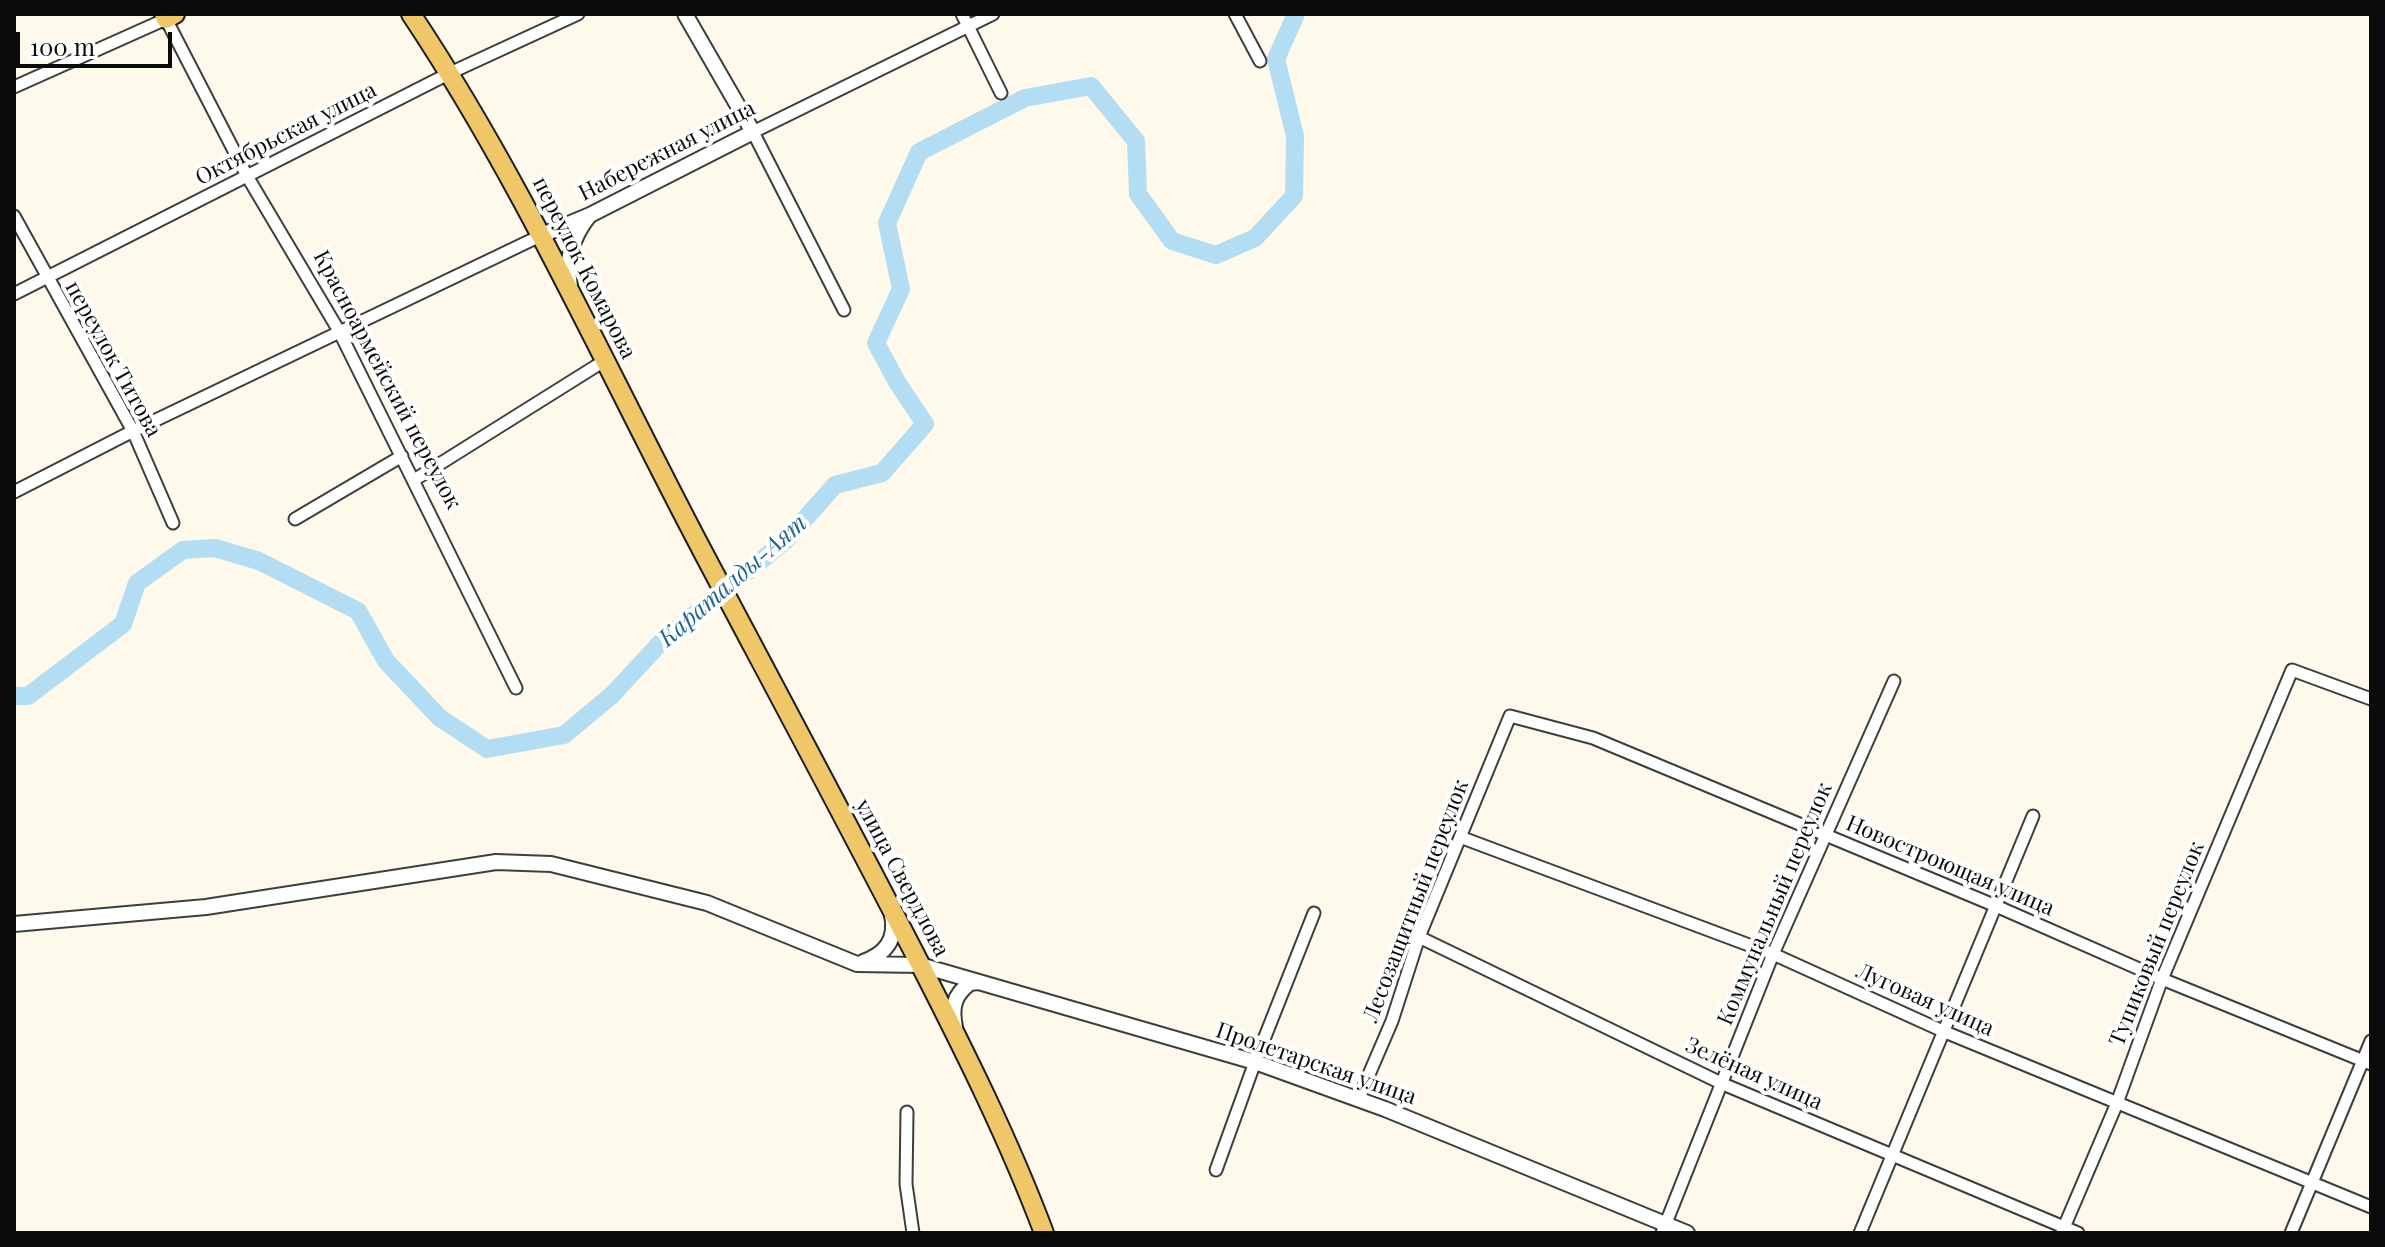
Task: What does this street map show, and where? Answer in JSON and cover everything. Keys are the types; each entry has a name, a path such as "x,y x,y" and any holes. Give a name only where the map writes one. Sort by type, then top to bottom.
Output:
{"main road":[{"name":"переулок Комарова","path":"411,14 450,73 542,235 703,551"},
{"name":"улица Свердлова","path":"703,551 956,1031 1022,1175 1044,1233"}],"street":[{"name":"Октябрьская улица","path":"14,294 450,73 578,14"},
{"path":"685,14 753,132 844,310"},
{"path":"962,14 1001,93"},
{"name":"Набережная улица","path":"14,492 339,331 590,215 993,14"},
{"path":"1235,14 1260,61"},
{"path":"14,87 168,16"},
{"name":"Красноармейский переулок","path":"168,16 247,176 339,331 516,688"},
{"path":"571,290 568,276 570,250 590,215"},
{"name":"переулок Титова","path":"14,216 133,431 173,523"},
{"path":"414,480 604,361"},
{"path":"295,519 402,456"},
{"name":"Тупиковый переулок","path":"2063,1230 2117,1103 2162,979 2292,670 2371,699"},
{"name":"Коммунальный переулок","path":"1664,1229 1773,954 1894,681"},
{"name":"Новостроющая улица","path":"1510,716 1593,738 2367,1063"},
{"name":"Лесозащитный переулок","path":"1358,1100 1392,1021 1419,937 1510,716"},
{"path":"1860,1233 2033,816"},
{"name":"Луговая улица","path":"1460,837 1773,954 1945,1032 2371,1207"},
{"path":"14,924 206,907 496,862 551,864 707,903 857,964 886,950 893,937 891,906"},
{"path":"1216,1170 1314,913"},
{"name":"Зелёная улица","path":"1419,937 1723,1084 2063,1230 2078,1233"},
{"name":"Пролетарская улица","path":"857,964 920,965 1255,1062 1358,1100 1664,1229 1687,1233"},
{"path":"956,1031 952,1013 955,999 970,983 980,982"},
{"path":"2291,1233 2311,1182 2367,1063 2371,1041"},
{"path":"907,1112 906,1184 913,1233"}],"waterway":[{"name":"Караталды-Аят","path":"14,696 28,696 123,624 137,583 183,550 215,548 259,561 358,611 386,661 440,718 487,749 564,735 612,695 663,640 786,540 835,485 882,473 925,424 876,343 901,289 887,223 919,152 1025,98 1091,86 1136,141 1138,194 1172,241 1216,255 1255,238 1294,196 1295,136 1276,59 1296,14"}]}
